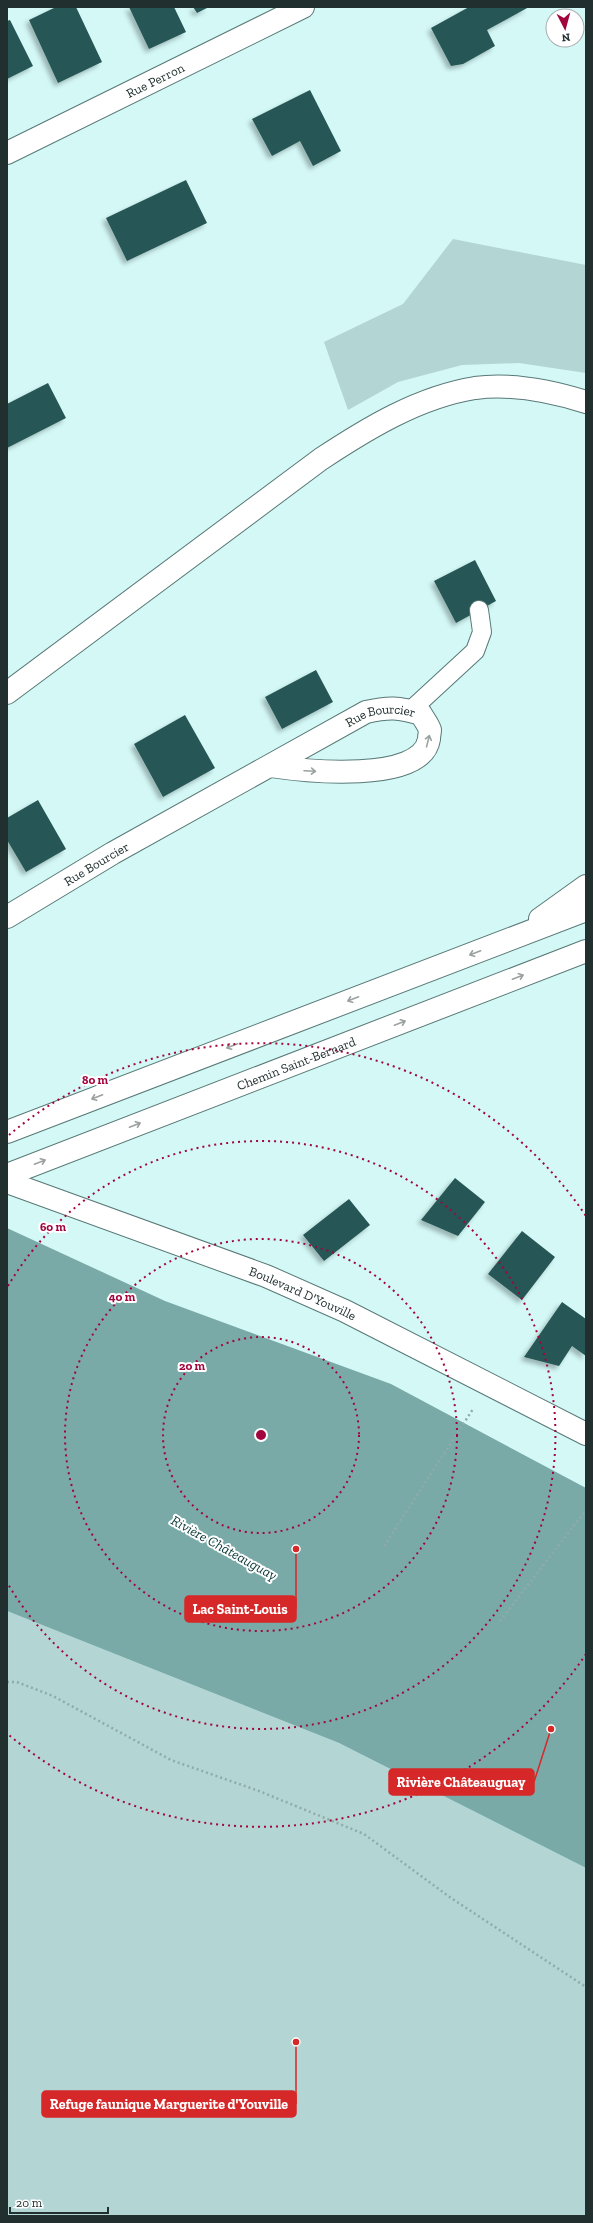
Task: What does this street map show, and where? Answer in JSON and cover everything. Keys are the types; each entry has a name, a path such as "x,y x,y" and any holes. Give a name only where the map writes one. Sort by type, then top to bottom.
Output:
{"street":[{"name":"Rue Perron","path":"7,153 303,7"},
{"path":"7,693 321,459 374,426 429,401 475,388 526,388 555,393 586,402"},
{"name":"Rue Bourcier","path":"7,917 120,849 366,712 395,708 411,710 421,714 430,730 428,746 418,758 383,768 343,772 303,770 271,766"},
{"path":"511,939 586,886"},
{"path":"7,1132 586,910"},
{"name":"Chemin Saint-Bernard","path":"7,1175 586,951"},
{"name":"Boulevard D'Youville","path":"7,1182 266,1276 309,1294 586,1434"}],"lane":[{"path":"411,710 475,651 482,632 479,610"}],"path":[{"path":"384,1546 475,1405"},
{"path":"500,1621 586,1510"},
{"path":"7,1682 17,1682 53,1696 171,1760 259,1791 364,1834 451,1898 586,1987"}],"shaded area":[{"path":"453,239 586,265 586,373 519,363 462,365 398,382 348,410 324,342 403,304"},
{"path":"7,1611 339,1743 586,1868 586,2216 7,2216"}],"water":[{"path":"7,1228 165,1301 391,1384 586,1488 586,1868 339,1743 7,1611"}],"building":[{"path":"56,7 76,7 102,62 58,83 29,20"},
{"path":"129,7 174,7 186,32 149,49"},
{"path":"193,7 209,7 197,13"},
{"path":"469,7 529,7 487,30 495,46 463,64 451,66 431,28"},
{"path":"10,20 33,66 7,79 7,21"},
{"path":"310,90 341,151 313,166 300,141 272,156 252,119"},
{"path":"186,180 207,223 127,261 106,218"},
{"path":"48,383 66,418 7,448 7,404"},
{"path":"475,560 496,601 456,623 434,581"},
{"path":"316,670 333,702 282,729 265,697"},
{"path":"185,715 215,768 163,797 134,744"},
{"path":"38,800 66,849 26,872 7,840 7,818"},
{"path":"455,1178 485,1202 458,1236 421,1220"},
{"path":"349,1199 370,1225 324,1261 303,1235"},
{"path":"522,1231 555,1257 522,1300 488,1274"},
{"path":"562,1302 586,1319 586,1356 572,1346 559,1366 524,1357"}],"place":[{"name":"Lac Saint-Louis","path":"296,1549"},
{"name":"Rivière Châteauguay","path":"551,1729"},
{"name":"Refuge faunique Marguerite d'Youville","path":"296,2042"}]}
